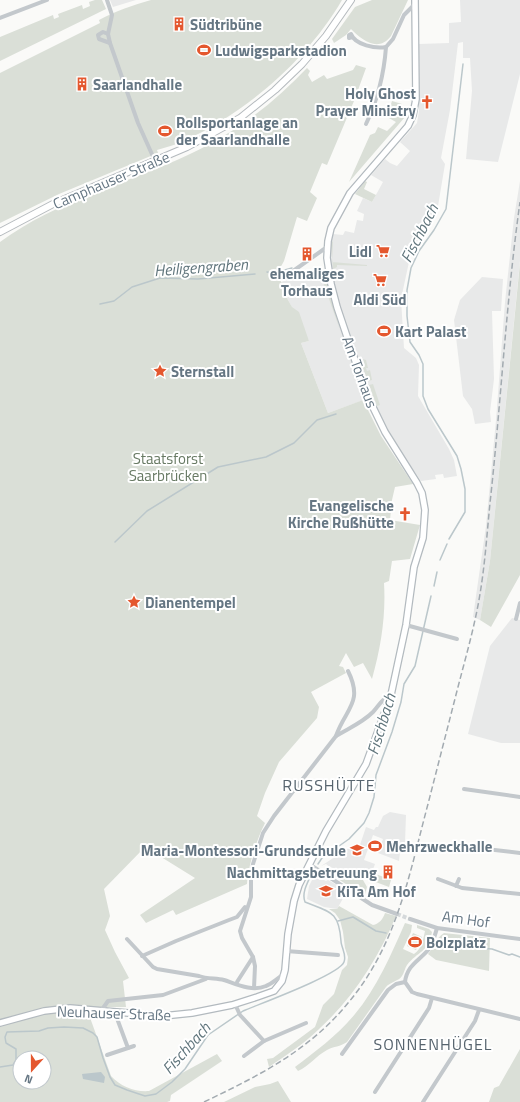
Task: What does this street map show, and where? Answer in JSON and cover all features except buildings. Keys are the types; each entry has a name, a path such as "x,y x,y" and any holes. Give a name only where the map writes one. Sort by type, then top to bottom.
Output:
{"main road":[{"name":"Camphauser Straße","path":"0,232 52,204 187,147 240,118 264,100 307,58 337,21 351,0"},
{"name":"Am Torhaus","path":"284,974 288,934 296,895 326,831 366,764 391,695 406,625 413,571 422,543 425,520 424,500 419,487 384,432 366,393 337,307 331,284 327,247 331,228 350,193 408,126 413,114 416,92 415,2"},
{"name":"Camphauser Straße","path":"0,236 8,229"},
{"name":"Neuhauser Straße","path":"0,1023 32,1013 70,1008 115,1013 176,1016 235,1004 274,991 280,985 284,974"}],"street":[{"path":"0,18 47,0"},
{"path":"107,0 112,15 108,34 110,43 138,123 155,161"},
{"path":"366,124 373,109 380,86 386,47 393,39 406,11 415,2"},
{"path":"108,34 103,32 98,35 99,39 110,43"},
{"path":"352,37 373,48 386,47"},
{"path":"286,276 327,247"},
{"path":"516,619 520,604"},
{"path":"406,625 457,639"},
{"path":"254,988 255,972 253,957 241,935 242,924 251,890 252,869 264,829 336,736 340,724 350,711 355,688 348,671"},
{"path":"336,736 363,721 374,711 386,696 391,695"},
{"path":"464,789 520,797"},
{"path":"460,846 520,853"},
{"path":"311,865 372,904 396,914"},
{"path":"438,879 456,886 520,894"},
{"path":"456,886 459,880"},
{"path":"142,956 237,917 249,902"},
{"name":"Am Hof","path":"410,919 437,928 520,939"},
{"path":"437,928 431,946 410,967 406,974 405,982 412,992 479,1010 520,1019"},
{"path":"128,939 142,956 157,969 221,980 238,986 254,988 265,987 284,974"},
{"path":"286,951 338,955"},
{"path":"237,982 253,957"},
{"path":"101,1011 108,1001 163,995 206,978"},
{"path":"342,1054 388,990 396,984 405,982"},
{"path":"375,1092 429,1008 432,998"},
{"path":"235,1004 239,1013 264,1041"},
{"path":"423,1102 475,1021 479,1010"},
{"path":"115,1013 128,1048"},
{"path":"244,1056 264,1041 306,1022"},
{"path":"107,1055 134,1046"}],"shaded area":[{"path":"110,0 136,0 113,7"},
{"path":"460,0 520,0 520,74 498,162 466,159 472,91 470,58 463,58 463,42 458,43 450,110 441,158 445,164 438,206 427,228 412,248 401,299 404,348 416,358 419,365 418,396 449,449 454,460 457,476 444,478 443,474 435,475 436,479 421,481 396,445 379,415 372,397 328,413 301,343 309,341 288,300 281,282 289,279 334,280 330,262 330,245 333,234 343,235 345,231 354,233 357,220 363,221 364,214 357,211 363,198 372,202 383,182 371,175 385,159 397,166 410,151 400,142 417,123 419,111 419,44 449,43 449,23 461,22"},
{"path":"520,181 520,261 490,561 480,620 473,617 486,526 505,302 514,218"},
{"path":"482,277 503,279 501,311 492,311 494,379 490,412 491,422 475,424 472,409 463,396 454,320 460,300"},
{"path":"512,618 520,620 520,743 501,743 468,734 490,646"},
{"path":"390,812 406,815 405,843 401,843 399,861 378,853 383,839 373,835 364,860 375,864 369,880 330,867 326,864 321,866 352,846 360,845 366,827 374,830 378,827 383,816"},
{"name":"KiTa Am Hof","path":"320,873 325,877 324,880 328,880 344,889 343,892 346,893 337,909 324,907 307,899 309,886 313,878"},
{"path":"101,1072 105,1077 104,1083 83,1079 82,1074"}],"green space":[{"path":"102,0 106,9 0,61 0,37 53,15 54,19 59,17 58,14 82,5 83,9 90,6 89,2"},
{"path":"151,0 342,0 328,22 293,63 274,82 230,115 184,141 157,150 158,153 59,194 0,223 0,73 100,23 99,20 105,17 125,8"},
{"path":"372,0 408,0 391,36 381,44 370,43 365,41 351,29 346,35 334,43 332,39 355,7"},
{"name":"Staatsforst Saarbrücken","path":"356,65 366,68 327,165 322,163 310,192 317,198 307,221 297,217 284,261 279,270 281,282 288,300 292,307 299,312 309,341 301,343 328,413 363,400 381,436 413,484 395,487 392,500 390,520 420,525 410,559 392,561 389,581 384,583 382,631 372,679 363,663 354,667 346,653 339,666 343,667 346,673 311,692 319,707 317,718 279,762 265,793 257,816 265,823 253,853 247,884 176,915 173,910 146,923 140,915 195,878 145,847 104,889 110,916 105,930 129,978 123,981 126,1007 89,1007 88,1012 111,1076 128,1088 139,1091 149,1091 217,1054 222,1061 171,1095 170,1101 167,1102 0,1102 0,242 22,227 45,215 166,165 207,146 253,117 281,94 307,68 310,71 308,75 312,82 324,75 327,79 353,70"},
{"path":"392,101 402,104 401,110 407,112 405,117 349,182 370,135 375,133 378,127 387,131 396,122 387,117"},
{"path":"365,181 367,182 364,189 376,195 372,202 355,194"},
{"path":"332,241 333,242 332,259 331,245"},
{"path":"332,262 367,266 337,265 337,267 333,269"},
{"path":"520,263 520,575 491,627 480,620 490,561"},
{"path":"326,281 340,330 323,282"},
{"path":"363,359 366,360 368,368 366,368 367,371 370,370 372,380 368,381 362,366 365,365"},
{"path":"373,384 380,405 377,406 369,385"},
{"path":"331,869 363,880 367,887 365,894 361,894 329,873"},
{"path":"376,874 391,880 389,887 373,881"},
{"path":"339,906 373,925 380,921 385,913 396,916 373,963 342,1005 313,1035 269,1067 267,1059 273,1058 315,1027 323,1005 334,994 342,970 347,965 348,957 340,920 335,913 329,909 337,909"},
{"path":"405,923 412,925 411,932 403,949 414,954 417,952 423,941 425,931 417,928 417,925 429,929 432,932 428,944 407,965 401,978 386,987 347,1042 327,1050 298,1071 295,1067 334,1036 363,1004 383,970"},
{"name":"Bolzplatz","path":"413,933 422,937 416,950 407,946"},
{"path":"444,933 490,938 489,971 436,960 428,954"},
{"path":"520,1049 520,1102 489,1102 494,1088 499,1086"},
{"path":"278,1081 291,1102 224,1102 255,1087"}],"waterway":[{"name":"Fischbach","path":"449,539 465,512 465,489 457,456 428,409 423,396 423,364 410,342 407,316 407,290 411,268 419,251 434,230 446,209 463,64"},
{"name":"Heiligengraben","path":"267,272 276,274 292,268"},
{"name":"Heiligengraben","path":"100,304 114,301 132,287 160,278 198,279 255,274"},
{"path":"115,542 147,511 218,467 266,457 294,443 317,420 336,414"},
{"name":"Fischbach","path":"440,560 447,544"},
{"name":"Fischbach","path":"434,586 437,572"},
{"name":"Fischbach","path":"318,864 322,858 349,839 364,823 369,813 374,797 376,775 392,732 401,702 404,684 415,666 431,596"},
{"name":"Fischbach","path":"0,1067 13,1065 16,1060 16,1049 6,1043 5,1037 7,1032 39,1031 48,1028 64,1027 83,1028 93,1033 97,1037 110,1077 115,1085 145,1096 156,1094 172,1082 185,1069 208,1035 243,1011 314,981 339,968 344,962 345,957 341,943 340,931 335,918 327,911 305,902 305,890 313,871"},
{"path":"338,921 353,917 376,931 386,933"},
{"path":"447,946 453,945 492,949 520,957"}],"tunnel":[{"path":"397,914 410,919"}],"railway":[{"path":"204,1102 282,1061 300,1049 333,1020 365,981 390,933 399,908 414,857 467,652 480,594 485,560 511,277 520,202"}],"place":[{"name":"Südtribüne","path":"179,24"},
{"name":"Ludwigsparkstadion","path":"204,50"},
{"name":"Saarlandhalle","path":"82,84"},
{"name":"Holy Ghost Prayer Ministry","path":"427,102"},
{"name":"Rollsportanlage an der Saarlandhalle","path":"165,131"},
{"name":"Lidl","path":"383,251"},
{"name":"ehemaliges Torhaus","path":"307,254"},
{"name":"Aldi Süd","path":"380,280"},
{"name":"Kart Palast","path":"384,331"},
{"name":"Sternstall","path":"160,371"},
{"name":"Evangelische Kirche Rußhütte","path":"405,514"},
{"name":"Dianentempel","path":"134,602"},
{"name":"Mehrzweckhalle","path":"375,846"},
{"name":"Maria-Montessori-Grundschule","path":"357,850"},
{"name":"Nachmittagsbetreuung","path":"388,872"},
{"name":"KiTa Am Hof","path":"326,891"},
{"name":"Bolzplatz","path":"415,942"}],"district":[{"name":"RUSSHÜTTE","path":"329,785"},
{"name":"SONNENHÜGEL","path":"433,1044"}]}
